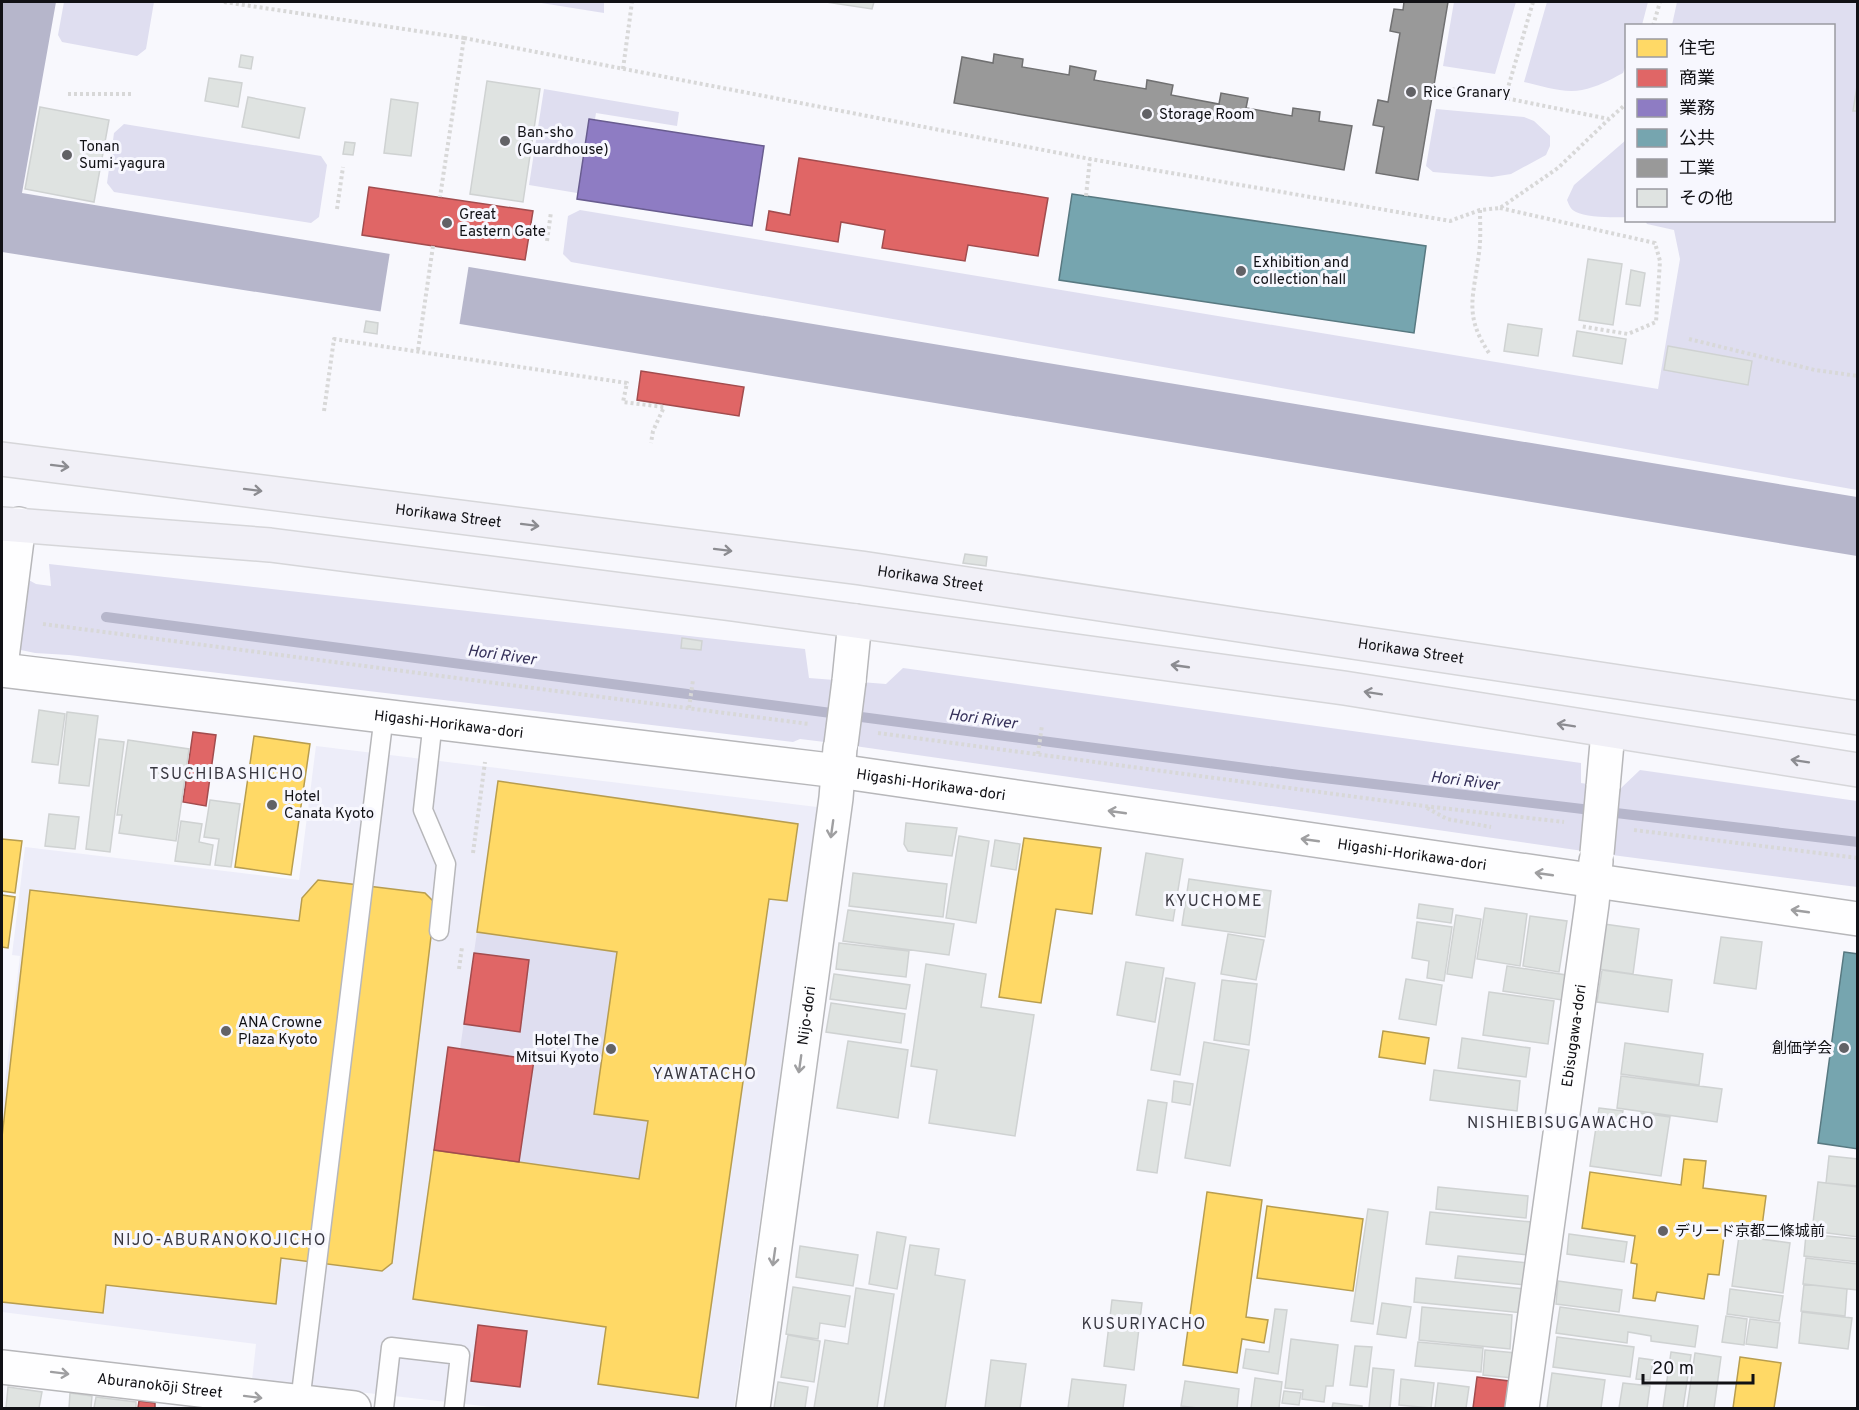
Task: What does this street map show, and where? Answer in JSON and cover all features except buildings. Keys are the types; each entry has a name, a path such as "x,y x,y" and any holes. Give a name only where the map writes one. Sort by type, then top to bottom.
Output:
{"main road":[{"name":"Horikawa Street","path":"2,459 861,568 1857,718"},
{"path":"10,524 270,545 855,621 1344,688 1857,770"}],"street":[{"path":"2,658 13,577 10,524"},
{"name":"Nijo-dori","path":"753,1408 840,757 855,621"},
{"name":"Higashi-Horikawa-dori","path":"2,658 433,721 840,757 1595,867 1857,919"},
{"name":"Ebisugawa-dori","path":"1522,1408 1595,867 1608,732"},
{"name":"Aburanokōji Street","path":"2,1366 354,1408"}],"lane":[{"path":"300,1402 384,715"},
{"path":"433,721 423,810 446,864 439,931"},
{"path":"384,1408 391,1347 460,1355 454,1408"}],"path":[{"path":"224,2 464,38 1090,159 1450,221 1480,210 1500,208 1655,243 1660,261 1656,322 1628,334 1580,326"},
{"path":"623,69 632,2"},
{"path":"1505,98 1533,2"},
{"path":"1654,24 1660,2"},
{"path":"440,198 464,38"},
{"path":"1446,88 1609,118"},
{"path":"68,94 133,93"},
{"path":"1500,208 1558,168 1625,105"},
{"path":"1086,196 1090,159"},
{"path":"338,209 343,167"},
{"path":"1480,210 1480,250 1471,307 1477,335 1489,353"},
{"path":"547,241 551,212"},
{"path":"418,350 433,246"},
{"path":"324,411 334,339 627,383 623,402 664,407 652,431 651,443"},
{"path":"1689,339 1815,370 1857,376"},
{"path":"33,622 802,723"},
{"path":"689,708 693,680"},
{"path":"1038,754 1042,725"},
{"path":"871,732 1424,806 1566,822"},
{"path":"1424,806 1447,819 1498,828"},
{"path":"1633,830 1857,858"}],"shaded area":[{"path":"2,2 56,2 22,193 1857,497 1857,556 460,324 2,252"},
{"path":"64,2 154,2 146,49 137,56 62,42 58,35"},
{"path":"535,2 604,2 604,13"},
{"path":"1454,2 1516,2 1495,74 1443,66"},
{"path":"1547,2 1648,2 1642,24 1625,24 1623,73 1588,89 1575,91 1553,89 1524,82"},
{"path":"1677,2 1857,2 1857,490 571,262 563,254 568,216 580,210 1658,389 1680,259 1674,230 1646,222 1835,222 1835,24 1672,24"},
{"path":"544,89 679,112 677,126 596,113 583,194 529,185"},
{"path":"1436,109 1524,117 1534,121 1550,136 1550,146 1546,155 1511,174 1492,177 1433,172 1426,166"},
{"path":"124,124 321,156 327,165 319,217 311,223 114,192 107,183 114,133"},
{"path":"1625,141 1625,217 1593,216 1574,211 1567,200 1574,185"},
{"path":"49,564 805,649 809,678 886,684 903,668 1581,763 1581,783 1620,789 1640,770 1857,801 1857,887 1597,853 841,744 800,739 793,742 69,655 35,653 2,646 27,579 36,584 51,586"},
{"path":"316,746 817,807 734,1408 500,1408 252,1380 256,1344 2,1312 2,1106 20,956 12,955 25,847 299,880"},
{"path":"477,932 617,952 595,1114 648,1121 639,1179 519,1162 533,1060 460,1049"}],"pier":[{"path":"390,252 469,264 459,327 380,315"}],"waterway":[{"name":"Hori River","path":"106,617 1299,775 1858,842"}],"place":[{"name":"Rice Granary","path":"1411,92"},
{"name":"Storage Room","path":"1147,114"},
{"name":"Ban-sho (Guardhouse)","path":"505,141"},
{"name":"Tonan Sumi-yagura","path":"67,155"},
{"name":"Great Eastern Gate","path":"447,223"},
{"name":"Exhibition and collection hall","path":"1241,271"},
{"name":"Hotel Canata Kyoto","path":"272,805"},
{"name":"ANA Crowne Plaza Kyoto","path":"226,1031"},
{"name":"創価学会","path":"1844,1048"},
{"name":"Hotel The Mitsui Kyoto","path":"611,1049"},
{"name":"デリード京都二條城前","path":"1663,1231"}],"district":[{"name":"TSUCHIBASHICHO","path":"227,773"},
{"name":"KYUCHOME","path":"1214,900"},
{"name":"YAWATACHO","path":"705,1073"},
{"name":"NISHIEBISUGAWACHO","path":"1561,1122"},
{"name":"NIJO-ABURANOKOJICHO","path":"220,1239"},
{"name":"KUSURIYACHO","path":"1144,1323"}]}
